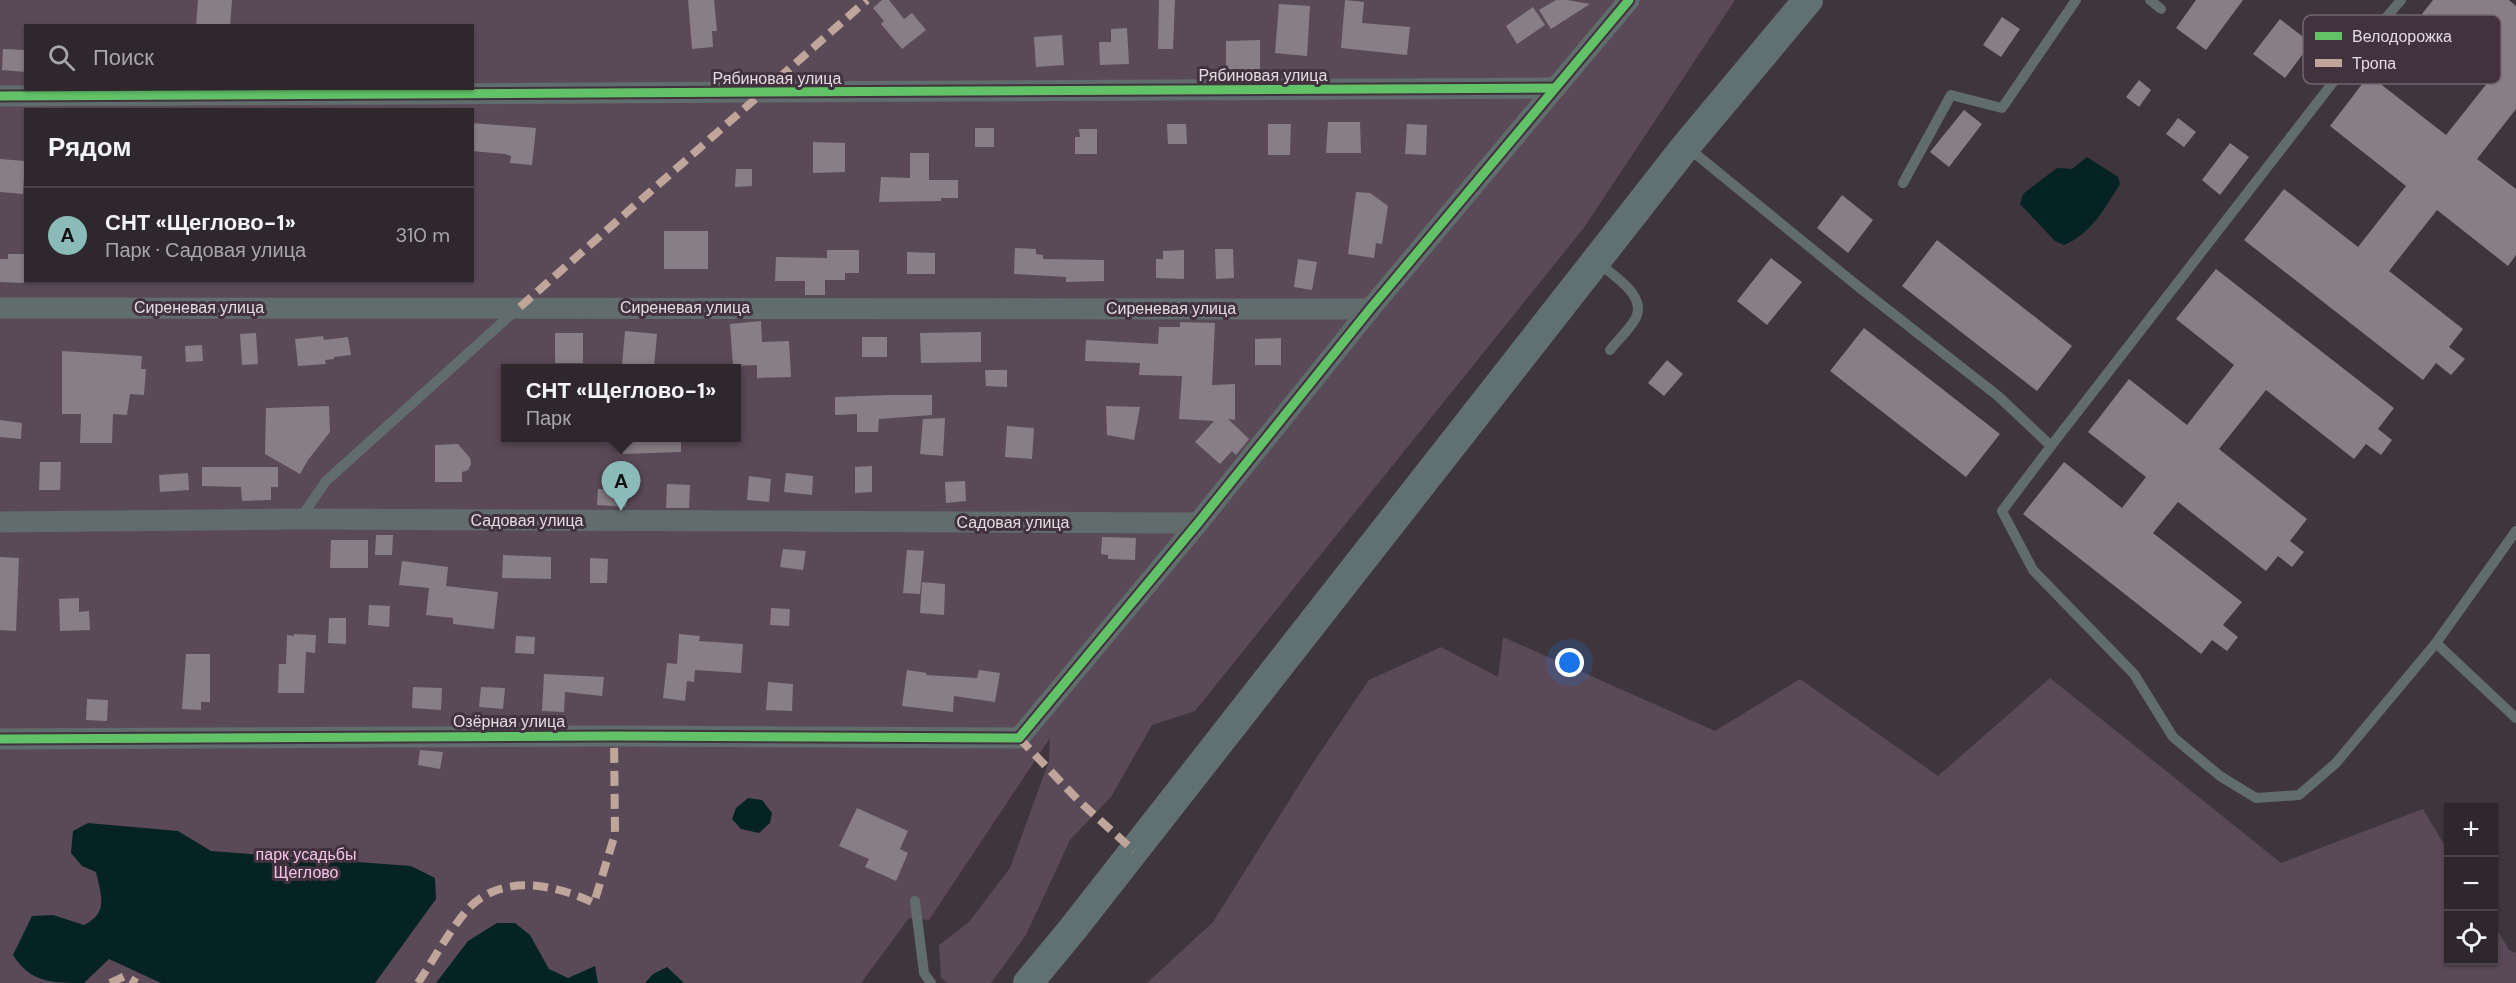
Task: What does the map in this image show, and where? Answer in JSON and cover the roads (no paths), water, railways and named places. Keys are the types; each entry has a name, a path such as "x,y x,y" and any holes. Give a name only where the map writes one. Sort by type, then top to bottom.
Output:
{"main road":[{"path":"1028,983 1072,930 1686,146 1808,0"}],"street":[{"path":"1198,523 1370,309 1629,0"},
{"name":"Рябиновая улица","path":"0,96 1555,88"},
{"name":"Сиреневая улица","path":"0,308 1370,309"},
{"name":"Садовая улица","path":"0,522 300,519 1198,523"},
{"name":"Озёрная улица","path":"0,739 602,736 1018,738 1198,523"}],"lane":[{"path":"1903,183 1951,95 2002,108 2076,0"},
{"path":"2150,0 2161,9"},
{"path":"2388,15 2401,0"},
{"path":"2332,84 2002,511 2033,570 2134,674 2173,737 2220,776 2256,798 2299,795 2336,763 2436,642 2516,531"},
{"path":"1686,146 1869,296 1998,396 2051,446"},
{"path":"1596,261 1633,292 1638,306 1636,320 1610,350"},
{"path":"300,519 326,481 520,307"},
{"path":"2436,642 2516,718"},
{"path":"915,901 924,973 931,983"}],"place":[{"name":"СНТ «Щеглово-1»","path":"621,511"}],"park label":[{"name":"парк усадьбы Щеглово","path":"306,863"}]}
